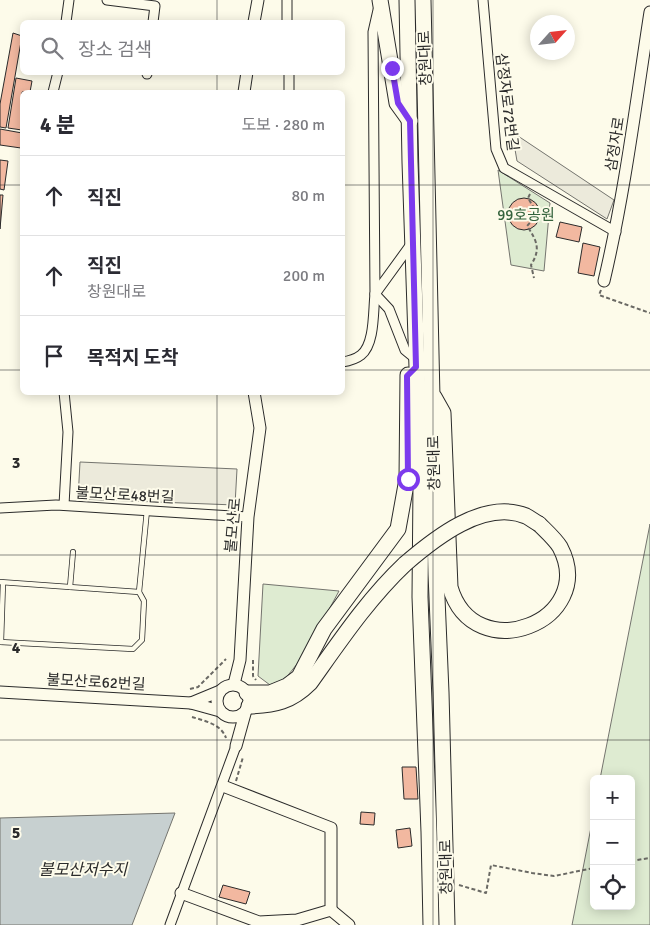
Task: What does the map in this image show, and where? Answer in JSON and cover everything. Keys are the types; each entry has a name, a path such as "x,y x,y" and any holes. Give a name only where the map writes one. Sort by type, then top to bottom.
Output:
{"main road":[{"name":"창원대로","path":"380,0 398,103 410,121"},
{"name":"창원대로","path":"407,0 421,485 420,597 431,925"},
{"name":"창원대로","path":"423,0 436,574 447,925"},
{"path":"246,694 270,693 287,686 299,678 324,629 398,529 408,479 407,376 416,363"},
{"path":"246,694 268,705 286,701 300,693 310,683 383,585 405,564 442,535 469,520 490,513 508,512 526,516 539,524 559,546 566,563 567,579 562,597 540,622 529,627 501,631 477,624 456,603 450,587 443,413 432,392"}],"street":[{"path":"66,20 69,0"},
{"path":"107,0 158,3 154,20"},
{"path":"254,20 258,0"},
{"path":"287,0 287,20"},
{"path":"345,361 362,355 372,337 374,294 372,32 380,0"},
{"name":"삼정자로72번길","path":"483,0 496,149 504,168 616,232"},
{"name":"삼정자로","path":"604,281 616,232 650,12"},
{"path":"54,90 57,75"},
{"path":"244,90 247,75"},
{"path":"289,75 289,90"},
{"path":"374,294 413,242"},
{"path":"374,294 389,308 405,350 416,363"},
{"path":"64,395 68,432 64,505"},
{"name":"불모산로","path":"232,744 246,694 240,660 248,517 260,428 254,395"},
{"name":"불모산로48번길","path":"0,508 64,505 248,517"},
{"path":"170,925 180,893 223,786 232,744 234,717 243,714 246,694 229,685 220,691 191,703"},
{"path":"220,691 217,701 220,710"},
{"name":"불모산로62번길","path":"0,692 191,703 220,710 234,717"},
{"path":"223,786 331,828 331,910"},
{"path":"180,893 258,923 297,920 331,910"},
{"path":"331,910 349,925"}],"lane":[{"path":"139,592 1,583 0,642 133,649 142,640 144,601 139,592 147,510"},
{"path":"70,587 73,552"}],"path":[{"path":"534,185 528,198 534,208 534,218 527,226 536,240 537,255 531,265 534,278"},
{"path":"604,281 599,295 650,313"},
{"path":"190,689 198,688 226,659"},
{"path":"246,694 253,676 252,660"},
{"path":"192,717 212,724 224,732 232,744"},
{"path":"635,860 650,858"},
{"path":"446,882 486,893 491,865 554,876 590,869"}],"green space":[{"name":"99호공원","path":"498,170 550,203 544,271 511,265"},
{"path":"650,524 650,925 572,925 590,833 590,910 635,910 635,775 601,775"},
{"path":"263,584 339,591 305,654 285,679 270,685 258,676"}],"shaded area":[{"path":"512,132 614,200 607,219 517,161"},
{"path":"80,462 237,469 235,505 78,499"}],"water":[{"name":"불모산저수지","path":"175,813 132,925 0,925 0,818"}],"building":[{"path":"13,33 20,35 20,48 6,128 0,127 0,104"},
{"path":"16,78 32,81 30,90 20,90 20,130 8,128"},
{"path":"0,129 20,133 20,148 0,145"},
{"path":"0,160 8,161 4,190 0,189"},
{"path":"0,195 3,195 0,229"},
{"path":"524,198 530,199 535,203 539,208 539,220 535,225 530,229 524,230 518,229 513,225 509,220 508,214 509,208 513,203 518,199"},
{"path":"560,222 582,227 579,242 556,237"},
{"path":"583,243 600,247 594,276 578,273"},
{"path":"402,767 416,767 418,799 404,799"},
{"path":"361,812 375,813 374,825 360,824"},
{"path":"410,828 412,846 398,848 396,830"},
{"path":"223,885 250,892 246,904 219,897"}],"route":[{"path":"392,68 398,103 410,121 416,367 407,376 408,479"}]}
